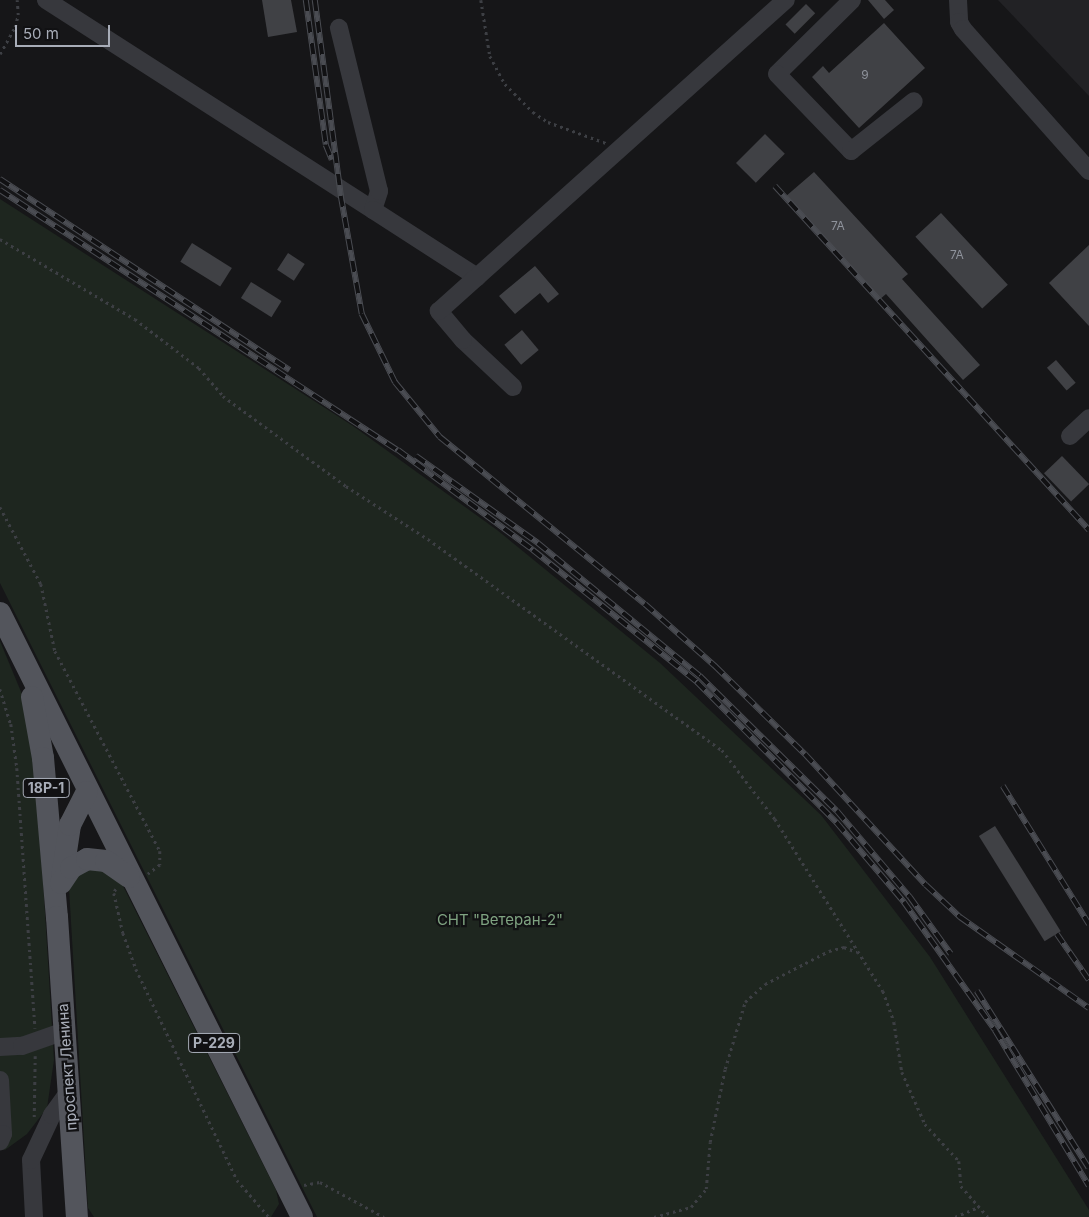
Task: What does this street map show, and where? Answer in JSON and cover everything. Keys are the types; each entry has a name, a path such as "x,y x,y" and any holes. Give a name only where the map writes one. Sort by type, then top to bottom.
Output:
{"main road":[{"name":"Р-229","path":"0,613 24,662 82,799 133,881 294,1207"},
{"name":"проспект Ленина","path":"24,662 43,758 57,916 77,1217"},
{"path":"48,831 53,806 62,792 70,793 82,799"},
{"name":"проспект Ленина","path":"57,916 69,832 82,799"},
{"path":"62,883 78,863 96,859 106,861 133,881"}],"street":[{"path":"46,0 477,277"},
{"path":"513,387 463,340 439,310 786,0"},
{"path":"852,0 777,74 844,148 851,151 914,101"},
{"path":"958,0 962,29 1089,171"},
{"path":"339,28 379,191 373,210"},
{"path":"1070,436 1089,418"},
{"path":"4,1046 22,1046 65,1031"},
{"path":"0,1080 3,1134 0,1141"},
{"path":"34,1217 31,1160 48,1122 68,1093"}],"path":[{"path":"0,54 15,27 18,16 17,0"},
{"path":"481,0 490,56 506,84 519,99 548,122 622,146"},
{"path":"0,239 135,319 199,368 223,396 346,486 428,539 722,750 775,819 883,990 894,1022 902,1072 925,1124 959,1161 961,1186 988,1217"},
{"path":"0,507 41,584 55,652 160,851 160,865 116,889 114,894 123,933 136,969 237,1180 269,1217"},
{"path":"0,689 11,724 17,768 36,1042 33,1126"},
{"path":"654,1217 692,1207 706,1189 710,1142 725,1068 745,1002 765,984 829,951 844,947 858,953"},
{"path":"294,1207 320,1182 384,1217"},
{"path":"955,1217 979,1207"}],"shaded area":[{"path":"998,0 1089,0 1089,96"}],"green space":[{"name":"СНТ \"Ветеран-2\"","path":"0,199 353,426 497,530 660,663 821,815 930,957 1089,1210 1089,1217 317,1217 0,583"},
{"path":"0,641 24,699 36,766 54,1060 47,1108 27,1134 5,1150 0,1149"},
{"path":"94,866 120,880 276,1190 279,1204 271,1217 94,1217 88,1208 69,888 71,880"}],"building":[{"path":"262,0 291,0 297,32 268,37"},
{"path":"868,0 885,0 894,10 884,19"},
{"path":"806,4 815,13 795,34 785,25"},
{"path":"884,23 925,68 859,128 812,77 823,66 829,73"},
{"path":"765,134 785,154 756,183 736,163"},
{"path":"814,172 908,274 902,279 980,365 963,380 886,294 879,300 785,197"},
{"path":"941,213 1008,285 982,309 915,237"},
{"path":"192,243 232,268 220,287 180,262"},
{"path":"1089,245 1089,326 1049,283"},
{"path":"288,253 305,264 294,281 277,270"},
{"path":"535,266 559,294 548,303 540,293 515,314 499,296"},
{"path":"251,282 282,301 271,317 241,298"},
{"path":"522,330 539,350 521,365 504,345"},
{"path":"1056,360 1076,383 1067,391 1047,368"},
{"path":"1062,456 1089,484 1071,501 1044,473"},
{"path":"995,826 1061,931 1045,941 979,836"}],"railway":[{"path":"306,0 326,145 332,160"},
{"path":"315,0 341,196 362,314 395,382 440,437 645,604 715,666 805,754 926,885 960,917 1089,1008"},
{"path":"0,179 290,370"},
{"path":"775,186 1089,530"},
{"path":"0,190 398,450 533,550 697,682 837,823 904,902 995,1030 1089,1186"},
{"path":"416,456 538,543 700,676 837,811 910,897 951,954"},
{"path":"1003,786 1089,924"},
{"path":"1057,934 1089,980"},
{"path":"977,991 1089,1168"}]}
